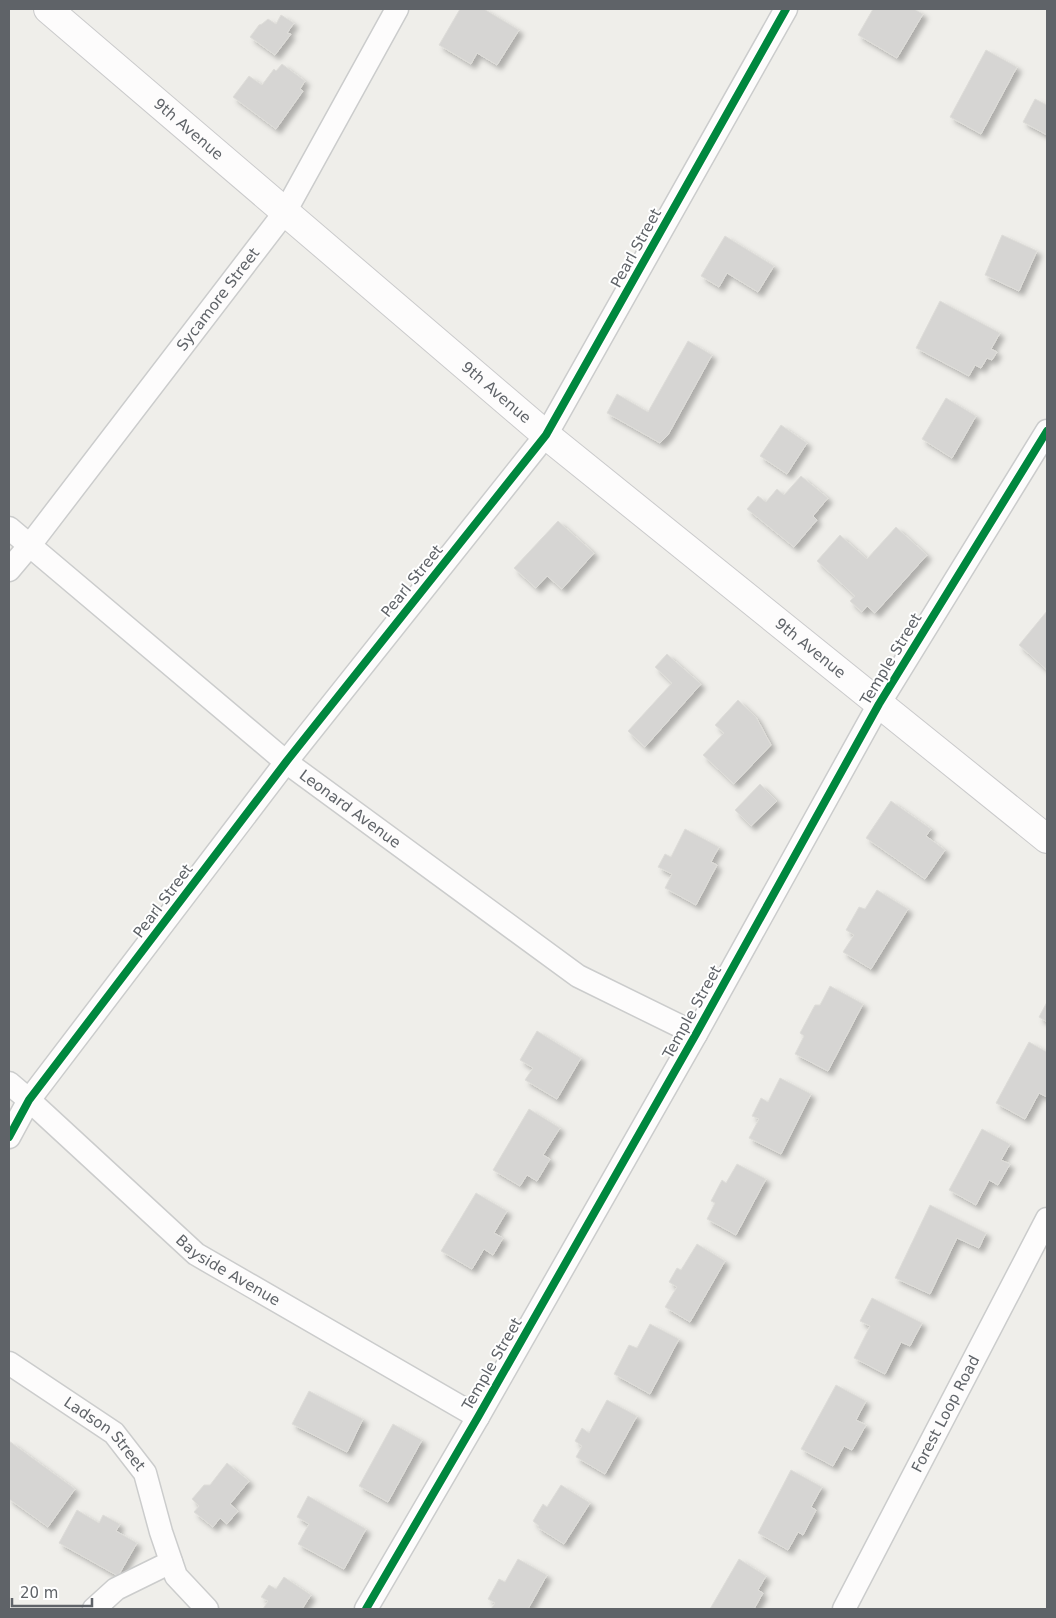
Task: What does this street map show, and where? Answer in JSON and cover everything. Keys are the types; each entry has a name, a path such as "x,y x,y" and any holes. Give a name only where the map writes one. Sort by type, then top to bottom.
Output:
{"street":[{"name":"9th Avenue","path":"48,9 546,435 1047,839"},
{"name":"Sycamore Street","path":"9,570 285,212 397,9"},
{"name":"Pearl Street","path":"9,1138 29,1100 286,762 546,435 786,9"},
{"name":"Temple Street","path":"366,1609 478,1417 696,1034 879,704 1047,431"},
{"name":"Leonard Avenue","path":"9,528 286,762 578,976 696,1034"},
{"name":"Bayside Avenue","path":"9,1083 196,1254 478,1417"},
{"name":"Forest Loop Road","path":"844,1609 1047,1219"},
{"name":"Ladson Street","path":"9,1363 114,1433 145,1473 161,1532 176,1576 207,1609"},
{"path":"94,1609 116,1589 171,1562"}],"building":[{"path":"460,9 484,9 519,30 497,65 477,53 471,64 439,45"},
{"path":"873,9 914,9 923,14 897,58 858,35"},
{"path":"281,15 294,23 287,33 291,34 275,55 250,37 259,25 268,19 276,24"},
{"path":"986,50 1017,67 981,134 950,117"},
{"path":"282,64 305,81 300,89 303,91 276,129 233,97 249,76 262,85 274,69 276,71"},
{"path":"1035,99 1047,105 1047,135 1023,122"},
{"path":"1002,235 1037,251 1019,291 985,275"},
{"path":"725,236 774,266 758,292 727,273 719,287 701,276"},
{"path":"940,301 1000,333 991,349 997,352 992,360 987,358 981,368 975,365 969,376 916,348"},
{"path":"688,341 712,355 668,435 660,443 607,413 617,394 648,412"},
{"path":"946,398 976,416 952,458 922,439"},
{"path":"781,425 807,443 787,474 760,456"},
{"path":"801,476 828,498 813,516 817,520 794,547 747,509 758,496 766,502 777,489 784,495"},
{"path":"558,521 594,553 562,589 547,576 536,588 514,568"},
{"path":"896,527 927,555 875,613 867,606 862,612 850,601 855,596 817,561 840,535 867,559"},
{"path":"1047,611 1047,670 1019,645"},
{"path":"667,654 701,684 645,747 628,731 672,683 655,667"},
{"path":"738,700 756,717 771,745 734,784 703,755 724,733 715,725"},
{"path":"760,784 777,801 751,826 735,810"},
{"path":"891,801 931,829 926,836 945,850 925,879 866,838"},
{"path":"685,829 719,847 711,862 717,865 696,905 665,888 672,874 658,867 665,854 671,857"},
{"path":"877,890 908,909 871,969 843,952 854,935 846,930 859,907 865,909"},
{"path":"830,986 863,1004 828,1071 795,1054 804,1036 800,1033 815,1005 820,1005"},
{"path":"1047,1002 1047,1022 1039,1017"},
{"path":"537,1031 581,1058 557,1099 525,1080 533,1068 520,1060"},
{"path":"1029,1042 1047,1052 1047,1097 1039,1093 1025,1119 996,1103"},
{"path":"780,1078 811,1094 781,1154 749,1138 759,1119 752,1116 761,1098 768,1102"},
{"path":"529,1109 560,1128 543,1155 550,1159 537,1181 527,1175 520,1186 493,1170"},
{"path":"982,1129 1010,1144 1001,1160 1010,1164 998,1185 989,1180 976,1205 949,1190"},
{"path":"737,1164 766,1179 736,1235 707,1219 715,1203 711,1201 722,1180 726,1183"},
{"path":"476,1193 507,1211 494,1233 503,1238 493,1255 484,1249 472,1269 441,1251"},
{"path":"930,1205 986,1233 979,1248 957,1238 930,1294 895,1278"},
{"path":"697,1244 725,1261 690,1322 665,1307 677,1287 669,1282 677,1268 681,1270"},
{"path":"872,1298 922,1323 910,1346 901,1342 885,1374 854,1358 870,1326 860,1321"},
{"path":"650,1324 679,1339 650,1394 614,1374 629,1345 637,1348"},
{"path":"836,1385 866,1401 856,1420 866,1425 852,1450 844,1446 833,1466 801,1449"},
{"path":"309,1391 363,1419 347,1452 292,1424"},
{"path":"607,1400 637,1416 605,1474 576,1457 582,1446 575,1441 582,1428 589,1433"},
{"path":"393,1424 422,1440 388,1502 359,1486"},
{"path":"9,1441 75,1489 48,1527 9,1499"},
{"path":"227,1463 249,1481 230,1504 238,1511 227,1524 220,1518 213,1527 194,1512 199,1506 192,1499 204,1485 210,1485"},
{"path":"791,1470 822,1487 811,1507 816,1510 803,1535 798,1532 788,1550 758,1533"},
{"path":"561,1485 590,1503 564,1544 537,1527 539,1526 533,1521 543,1504 547,1507"},
{"path":"308,1496 366,1529 344,1569 298,1544 309,1524 297,1517"},
{"path":"77,1510 99,1523 103,1515 120,1524 116,1531 137,1543 118,1576 59,1543"},
{"path":"518,1559 547,1575 528,1609 491,1609 495,1603 488,1599 499,1579 505,1582"},
{"path":"739,1559 766,1576 758,1590 763,1593 754,1609 710,1609"},
{"path":"284,1577 311,1595 302,1609 263,1609 268,1601 261,1597 269,1585 276,1589"}],"cycle path":[{"path":"9,1137 29,1100 286,762 546,435 786,9"},
{"path":"366,1609 478,1417 696,1034 879,704 1047,431"}]}
